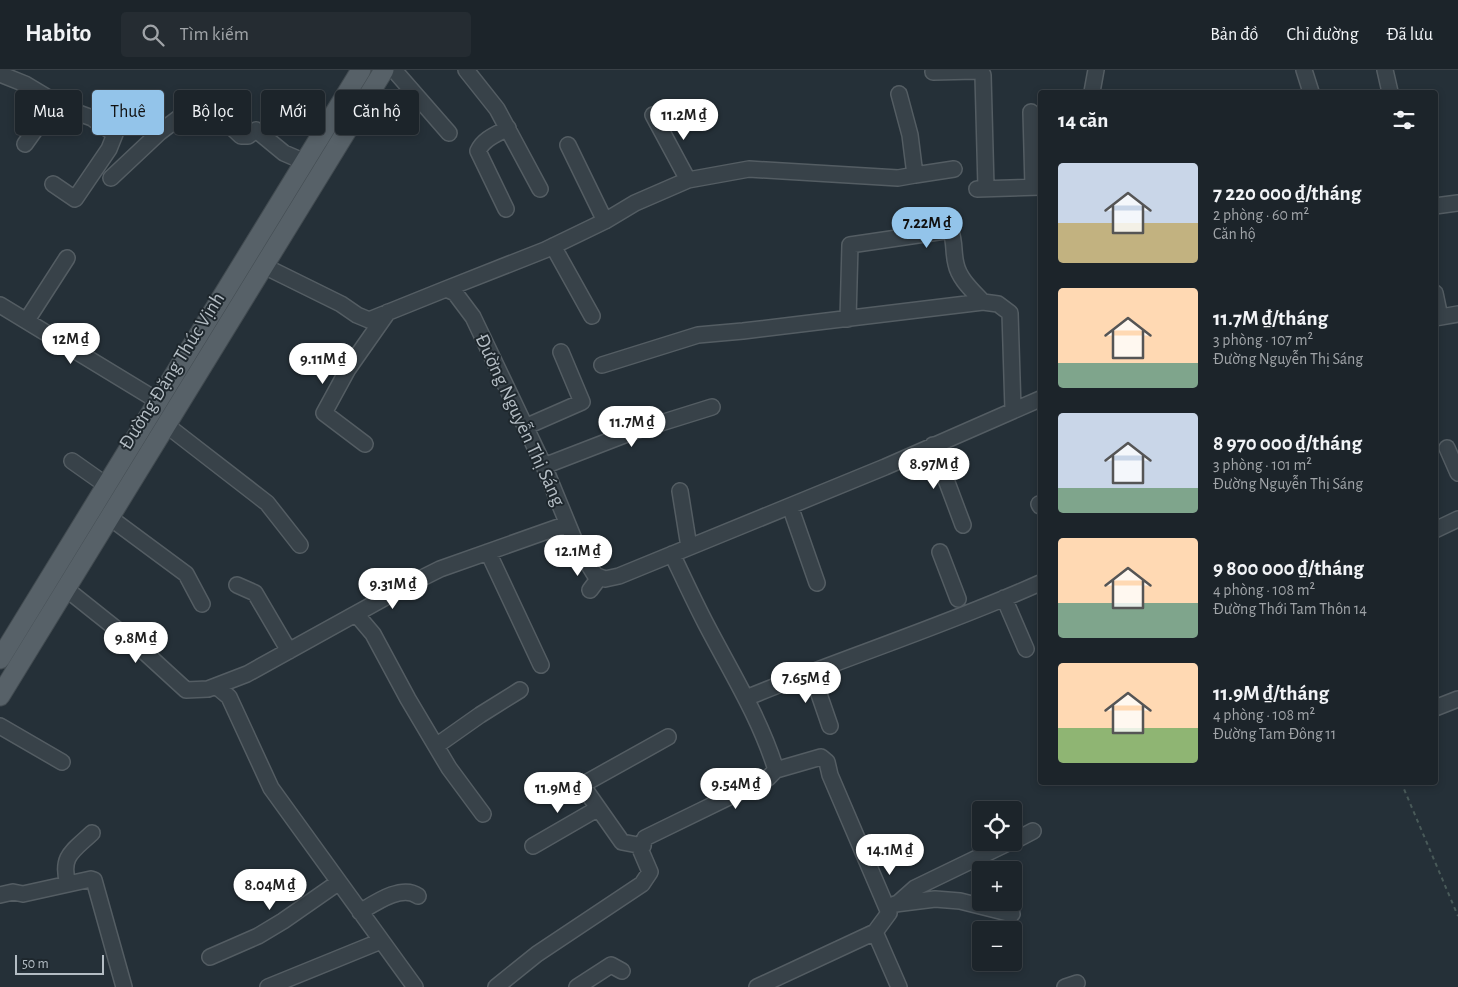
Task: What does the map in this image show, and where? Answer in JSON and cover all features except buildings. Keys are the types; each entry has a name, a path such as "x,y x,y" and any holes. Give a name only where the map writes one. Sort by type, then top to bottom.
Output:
{"main road":[{"name":"Đường Đặng Thúc Vịnh","path":"0,696 165,424 384,70"},
{"name":"Đường Đặng Thúc Vịnh","path":"0,659 359,71"}],"street":[{"path":"394,70 449,132"},
{"path":"466,70 497,109 540,189"},
{"path":"1092,90 1096,70"},
{"path":"1304,70 1310,90"},
{"path":"1385,70 1390,90"},
{"path":"933,72 975,71 983,74 981,189 1036,187 1031,112"},
{"path":"0,74 35,90"},
{"path":"899,94 910,135 914,174"},
{"path":"111,178 160,132 200,102 208,105 241,136 248,136 256,130 284,153 305,162"},
{"path":"53,184 75,199 109,149 115,136 92,118 82,114"},
{"path":"654,115 688,180"},
{"path":"506,209 478,151 480,146 487,140 508,128"},
{"path":"25,144 33,135"},
{"path":"568,145 605,221"},
{"path":"264,266 341,304 357,316 369,320 554,246 605,221 635,203 688,180 749,169 898,178 914,174 954,170"},
{"path":"1438,206 1458,203"},
{"path":"848,319 850,245 945,231 951,232 954,238 956,266 963,280 983,302"},
{"path":"554,246 592,316"},
{"path":"27,320 67,258"},
{"name":"Đường Nguyễn Thị Sáng","path":"446,289 455,293 473,317 544,466 576,544 595,575 595,584 790,506 1038,400"},
{"path":"602,366 698,335 983,302 998,304 1010,313 1013,410"},
{"path":"0,304 158,401"},
{"path":"365,444 324,413 348,369 388,312"},
{"path":"1438,318 1458,314"},
{"path":"525,427 582,402 561,352"},
{"path":"544,466 632,432 712,407"},
{"path":"165,424 267,503 300,545"},
{"path":"934,445 963,525"},
{"path":"1447,448 1458,474"},
{"path":"72,462 106,485"},
{"path":"680,492 689,547"},
{"path":"790,506 817,584"},
{"path":"109,516 186,574 202,604"},
{"path":"1438,529 1458,519"},
{"path":"65,588 139,647 186,690 208,690 247,674 440,569 567,524"},
{"path":"488,552 541,665"},
{"path":"940,552 958,599"},
{"path":"672,554 705,623 746,698 776,770"},
{"path":"746,698 1038,584"},
{"path":"237,585 255,593 289,651"},
{"path":"1004,598 1026,649"},
{"path":"356,614 373,634 408,699 449,768 483,814"},
{"path":"811,671 830,726"},
{"path":"216,686 229,697 271,788 415,987"},
{"path":"436,746 520,690"},
{"path":"1438,707 1458,699"},
{"path":"0,726 62,762"},
{"path":"554,796 582,785 668,737"},
{"path":"496,987 537,954 642,884 650,872 641,851 645,838 768,778 780,768 821,757 826,762 830,775 891,905 889,913 875,932 757,987"},
{"path":"582,785 622,842 643,846"},
{"path":"533,846 597,808"},
{"path":"1022,837 1033,831"},
{"path":"68,884 64,869 67,858 92,833"},
{"path":"891,905 915,888 991,851"},
{"path":"0,895 13,892 23,894 91,879 96,882 124,987"},
{"path":"210,957 258,936 339,882"},
{"path":"360,912 385,898 398,894 407,892 418,896"},
{"path":"891,905 935,899 960,901 1012,914"},
{"path":"875,932 899,987"},
{"path":"268,987 382,941"},
{"path":"577,987 611,965 622,971"}],"path":[{"path":"1402,785 1458,916"}]}
